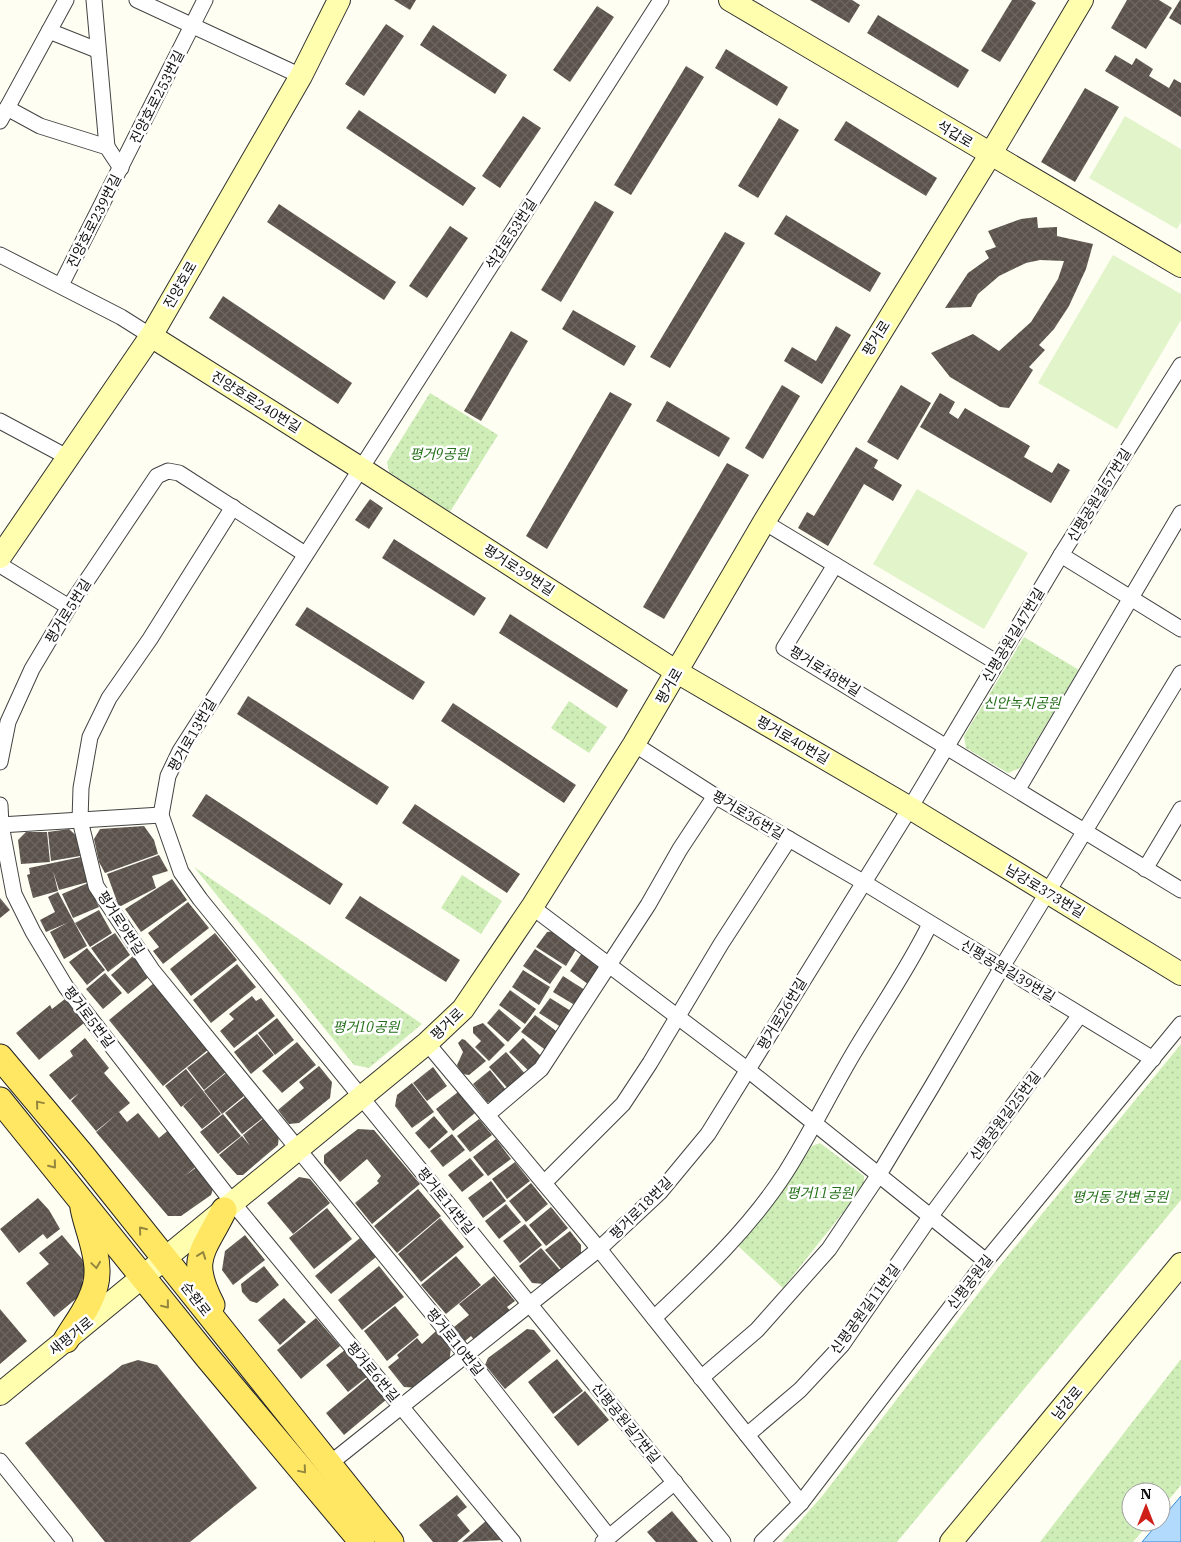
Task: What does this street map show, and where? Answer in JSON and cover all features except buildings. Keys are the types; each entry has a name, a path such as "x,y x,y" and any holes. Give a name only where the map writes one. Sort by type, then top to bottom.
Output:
{"main road":[{"name":"순환로","path":"0,1058 164,1258 391,1542"},
{"name":"순환로","path":"0,1100 208,1358 362,1542"},
{"path":"66,1340 90,1300 96,1281 96,1261 81,1200"},
{"path":"228,1207 203,1251 199,1267 201,1283 228,1340 279,1388 407,1542"},
{"path":"208,1358 250,1429 340,1542"}],"street":[{"path":"66,0 4,115 77,140 107,147"},
{"name":"진양호로253번길","path":"94,0 107,147"},
{"path":"137,0 301,76"},
{"name":"진양호로253번길","path":"121,168 205,0"},
{"name":"진양호로","path":"0,557 151,336 301,76 339,0"},
{"name":"석갑로53번길","path":"360,468 662,0"},
{"name":"석갑로","path":"730,0 1181,266"},
{"name":"평거로","path":"142,1277 427,1043 463,1009 532,907 634,744 764,522 990,155 1082,0"},
{"path":"49,31 97,50"},
{"name":"진양호로239번길","path":"61,285 121,168 107,147"},
{"path":"0,255 61,285 151,336"},
{"name":"진양호로240번길","path":"151,336 360,468"},
{"name":"신평공원길57번길","path":"1180,368 1061,555 1181,629"},
{"path":"0,421 69,458"},
{"name":"평거로13번길","path":"360,468 180,751 168,776 161,815 181,872 362,1097"},
{"name":"평거로39번길","path":"360,468 677,672"},
{"name":"평거로5번길","path":"0,762 12,714 32,669 69,607 153,481 162,473 174,471 233,507"},
{"path":"233,507 305,554"},
{"name":"평거로9번길","path":"233,507 150,639 109,698 90,737 81,788 80,820 96,886 115,917 152,970 298,1149"},
{"path":"1018,789 1181,513"},
{"path":"764,522 996,662"},
{"name":"신평공원길47번길","path":"910,808 1061,555"},
{"path":"0,565 69,607"},
{"name":"평거로48번길","path":"835,565 784,648 946,745"},
{"name":"평거로40번길","path":"677,672 910,808"},
{"path":"701,1378 757,1330 829,1249 878,1176 1002,967 1181,673"},
{"name":"평거로36번길","path":"634,744 715,796 863,882"},
{"path":"946,745 1181,890"},
{"path":"487,1115 541,1069 610,966 680,849 715,796"},
{"name":"평거로5번길","path":"0,804 0,825 14,894 33,932 66,987 228,1207"},
{"name":"평거로26번길","path":"748,1070 910,808"},
{"name":"남강로373번길","path":"910,808 1181,974"},
{"path":"1145,869 1181,809"},
{"path":"0,825 161,815"},
{"path":"544,1183 623,1104 789,839"},
{"name":"신평공원길39번길","path":"863,882 1153,1060"},
{"path":"532,907 748,1070 986,1262"},
{"path":"654,1318 706,1269 748,1222 784,1174 814,1125 852,1055 918,950 930,924"},
{"name":"신평공원길25번길","path":"930,1217 1080,1015"},
{"name":"신평공원길","path":"762,1542 801,1503 986,1262 1181,1024"},
{"name":"평거로18번길","path":"427,1043 599,1249 660,1192 708,1134 748,1070"},
{"name":"평거로14번길","path":"362,1097 530,1304"},
{"name":"평거로10번길","path":"298,1149 466,1355 606,1539"},
{"name":"평거로6번길","path":"228,1207 402,1406 513,1542"},
{"name":"신평공원길11번길","path":"747,1435 800,1390 842,1345 930,1217"},
{"path":"338,1457 599,1249 801,1503"},
{"name":"남강로","path":"951,1542 1181,1264"},
{"name":"새평거로","path":"0,1394 142,1277"},
{"name":"신평공원길7번길","path":"530,1304 723,1542"},
{"path":"0,1460 65,1542"},
{"path":"606,1539 675,1482"}],"green space":[{"path":"1125,116 1181,149 1181,222 1177,229 1089,178"},
{"path":"1113,255 1181,294 1181,320 1117,429 1038,383"},
{"name":"평거9공원","path":"430,393 498,435 450,512 389,472 387,462"},
{"path":"917,489 1028,553 984,629 873,564"},
{"name":"신안녹지공원","path":"1024,637 1079,670 1020,768 1008,773 966,748 964,736"},
{"path":"569,701 607,727 589,753 551,728"},
{"name":"평거10공원","path":"194,867 422,1024 369,1068 354,1065"},
{"path":"462,875 502,901 481,934 441,908"},
{"name":"평거동 강변 공원","path":"1181,1044 1181,1200 897,1542 782,1542 823,1495 997,1269"},
{"name":"평거11공원","path":"820,1143 864,1176 864,1186 783,1288 738,1246 775,1202 812,1146"},
{"path":"1181,1359 1181,1485 1171,1497 1171,1482 1121,1482 1121,1532 1142,1532 1133,1542 1040,1542"}],"water":[{"path":"1181,1496 1181,1542 1142,1542 1150,1532 1171,1532 1171,1508"}]}
